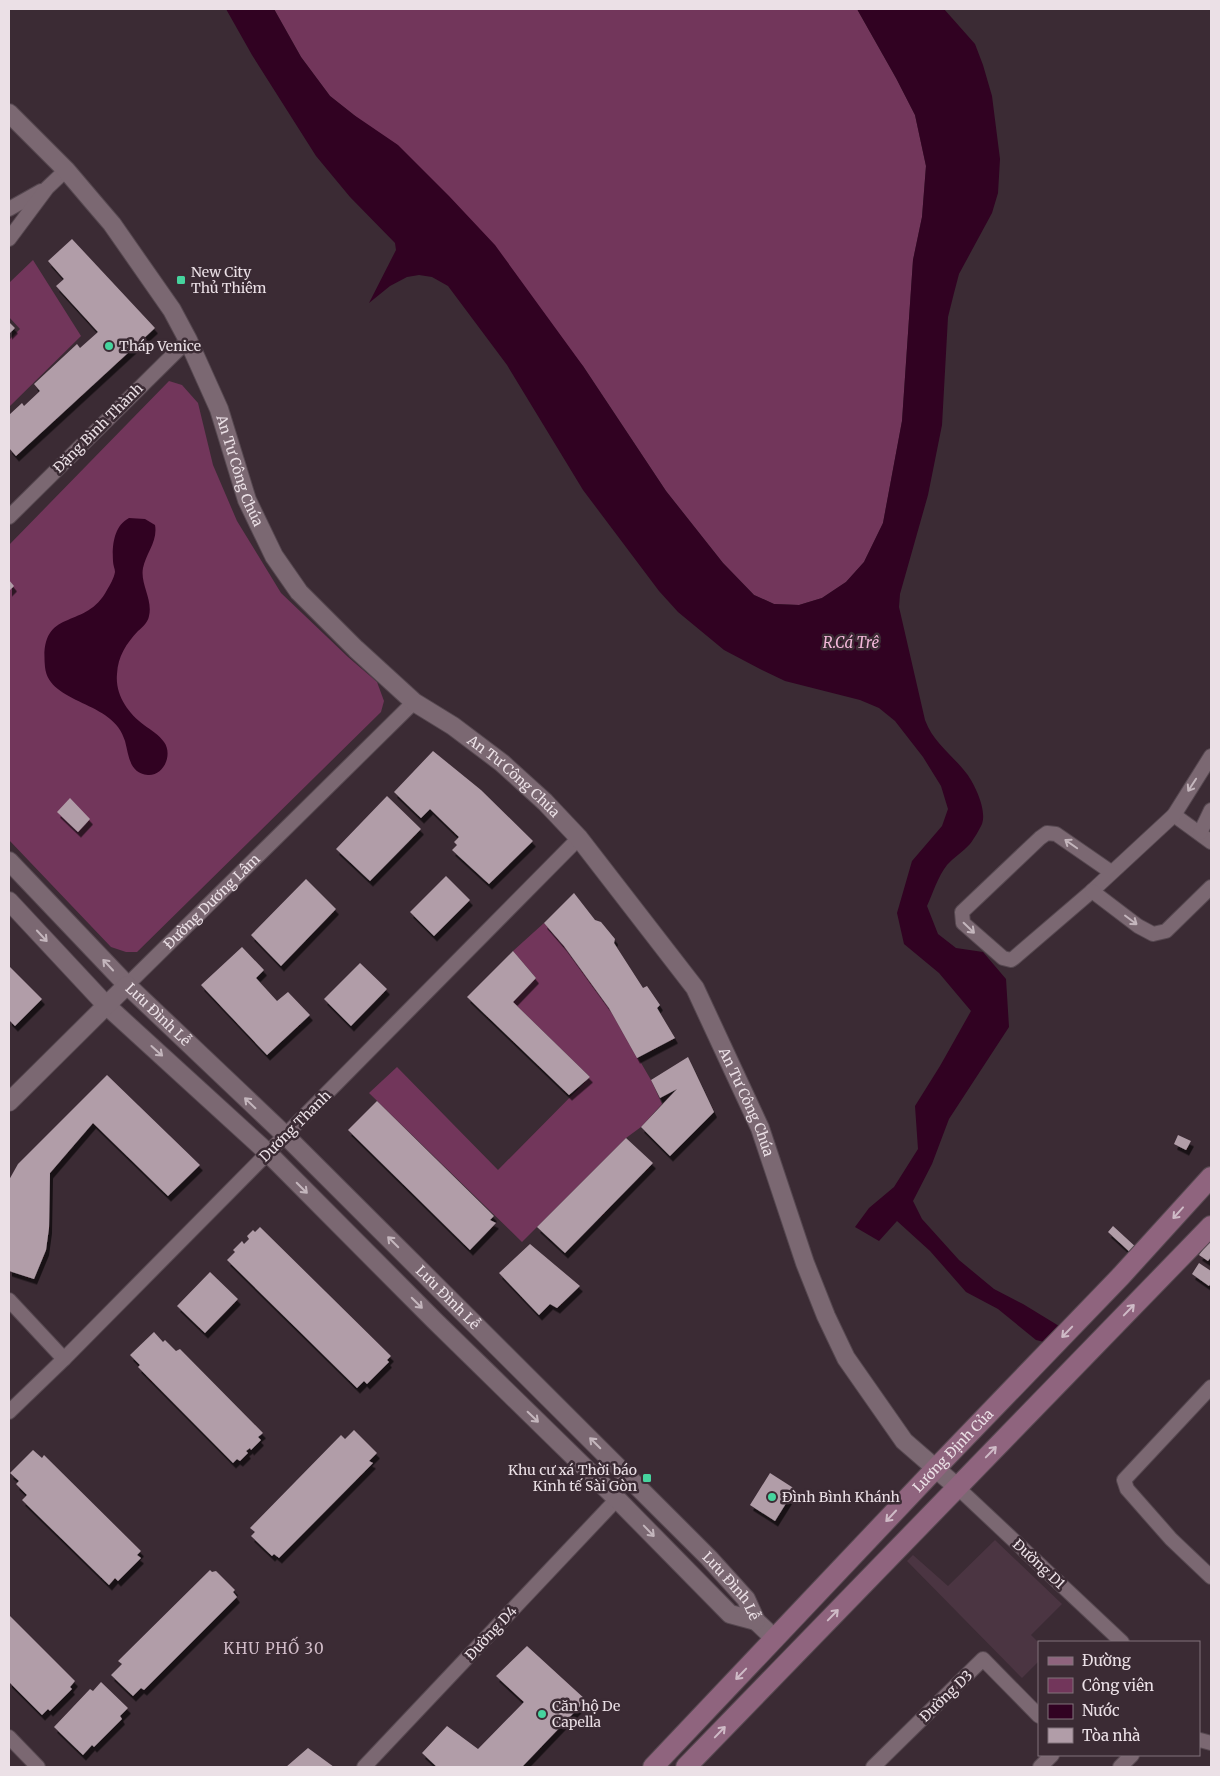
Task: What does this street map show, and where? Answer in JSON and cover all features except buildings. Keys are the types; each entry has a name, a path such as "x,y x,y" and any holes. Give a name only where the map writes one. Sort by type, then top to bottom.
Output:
{"main road":[{"name":"Lương Định Của","path":"653,1767 936,1468 1114,1284 1211,1178"},
{"name":"Lương Định Của","path":"686,1767 1211,1226"}],"street":[{"name":"An Tư Công Chúa","path":"9,113 66,170 112,224 172,310 188,340 218,409 247,500 274,556 299,592 356,649 414,702 453,726 502,763 545,802 579,838 696,988 760,1128 805,1263 826,1316 846,1358 904,1442 957,1487"},
{"path":"9,239 46,188 66,170"},
{"path":"9,209 46,188"},
{"name":"Đặng Bình Thành","path":"9,517 188,340"},
{"name":"Đường Dương Lâm","path":"9,1102 414,702"},
{"path":"1111,872 1056,834 1048,833 1040,838 962,912 962,923 1003,958 1011,960 1092,891 1174,814 1211,756"},
{"path":"1200,833 1211,810"},
{"path":"1174,814 1211,842"},
{"name":"Dương Thanh","path":"9,1412 64,1360 579,838"},
{"name":"Lưu Đình Lễ","path":"9,861 127,985 286,1136 709,1558 746,1599 756,1621"},
{"path":"1092,891 1138,926 1153,934 1166,931 1211,887"},
{"name":"Lưu Đình Lễ","path":"9,901 106,1005 268,1153 434,1320 617,1499 730,1614 756,1621"},
{"path":"9,1300 64,1360"},
{"path":"1211,1387 1124,1480 1127,1489 1159,1525 1211,1577"},
{"name":"Đường D1","path":"957,1487 1121,1641"},
{"name":"Đường D4","path":"364,1767 617,1499"},
{"path":"756,1621 775,1639"},
{"name":"Đường D3","path":"873,1767 983,1659 1038,1715"},
{"path":"9,1737 38,1767"},
{"path":"1040,1767 1051,1756"},
{"path":"1120,1767 1131,1756"}],"shaded area":[{"path":"995,1540 1062,1604 1031,1635 1038,1642 1038,1662 1022,1678 907,1561 913,1555 948,1586"}],"green space":[{"path":"274,9 857,9 915,115 926,166 922,217 913,260 902,421 883,523 864,562 846,582 822,598 799,605 774,604 754,595 723,563 666,491 583,366 354,115 330,96 301,57"},
{"path":"33,260 81,336 9,407 9,340 20,329 9,317 9,283"},
{"path":"169,381 182,385 198,403 213,465 237,521 281,593 377,682 384,701 381,712 137,952 126,952 111,947 9,840 9,545"},
{"path":"544,923 564,946 609,1008 651,1080 662,1104 641,1127 626,1138 522,1242 369,1093 397,1067 498,1170 590,1077 513,1002 536,978 513,951"}],"water":[{"name":"R.Cá Trê","path":"226,9 274,9 301,57 330,96 398,145 495,245 583,366 666,491 723,563 754,595 774,604 799,605 822,598 846,582 864,562 883,523 902,421 913,260 922,217 926,166 915,115 857,9 944,9 975,44 992,96 1000,159 998,193 992,213 959,274 948,317 942,425 928,495 900,594 899,607 925,720 933,736 970,779 977,791 983,812 982,824 970,844 944,869 927,906 938,934 956,948 983,952 1006,979 1009,1027 949,1119 932,1164 913,1201 922,1219 959,1260 994,1289 1059,1326 1044,1342 1036,1340 998,1309 966,1292 930,1251 897,1221 879,1241 855,1227 869,1208 894,1187 918,1149 915,1106 971,1011 939,973 904,944 897,913 912,861 942,826 948,809 941,786 923,757 895,721 879,708 860,700 785,681 724,650 678,612 659,591 583,490 507,365 448,286 432,277 419,275 407,277 390,286 369,303 396,250 395,243 350,197 316,156 252,55"},
{"path":"129,518 145,519 155,525 155,536 143,568 143,580 150,610 148,618 123,651 117,674 120,696 128,709 138,720 160,737 167,747 167,758 162,768 159,772 148,775 142,774 133,767 119,728 108,717 58,689 49,679 45,667 45,648 49,635 56,626 87,611 98,603 113,579 115,572 113,555 115,536 120,526"}],"place":[{"name":"New City Thủ Thiêm","path":"181,280"},
{"name":"Tháp Venice","path":"109,346"},
{"name":"Khu cư xá Thời báo Kinh tế Sài Gòn","path":"647,1478"},
{"name":"Đình Bình Khánh","path":"772,1497"},
{"name":"Căn hộ De Capella","path":"542,1714"}],"district":[{"name":"KHU PHỐ 30","path":"274,1648"}]}
